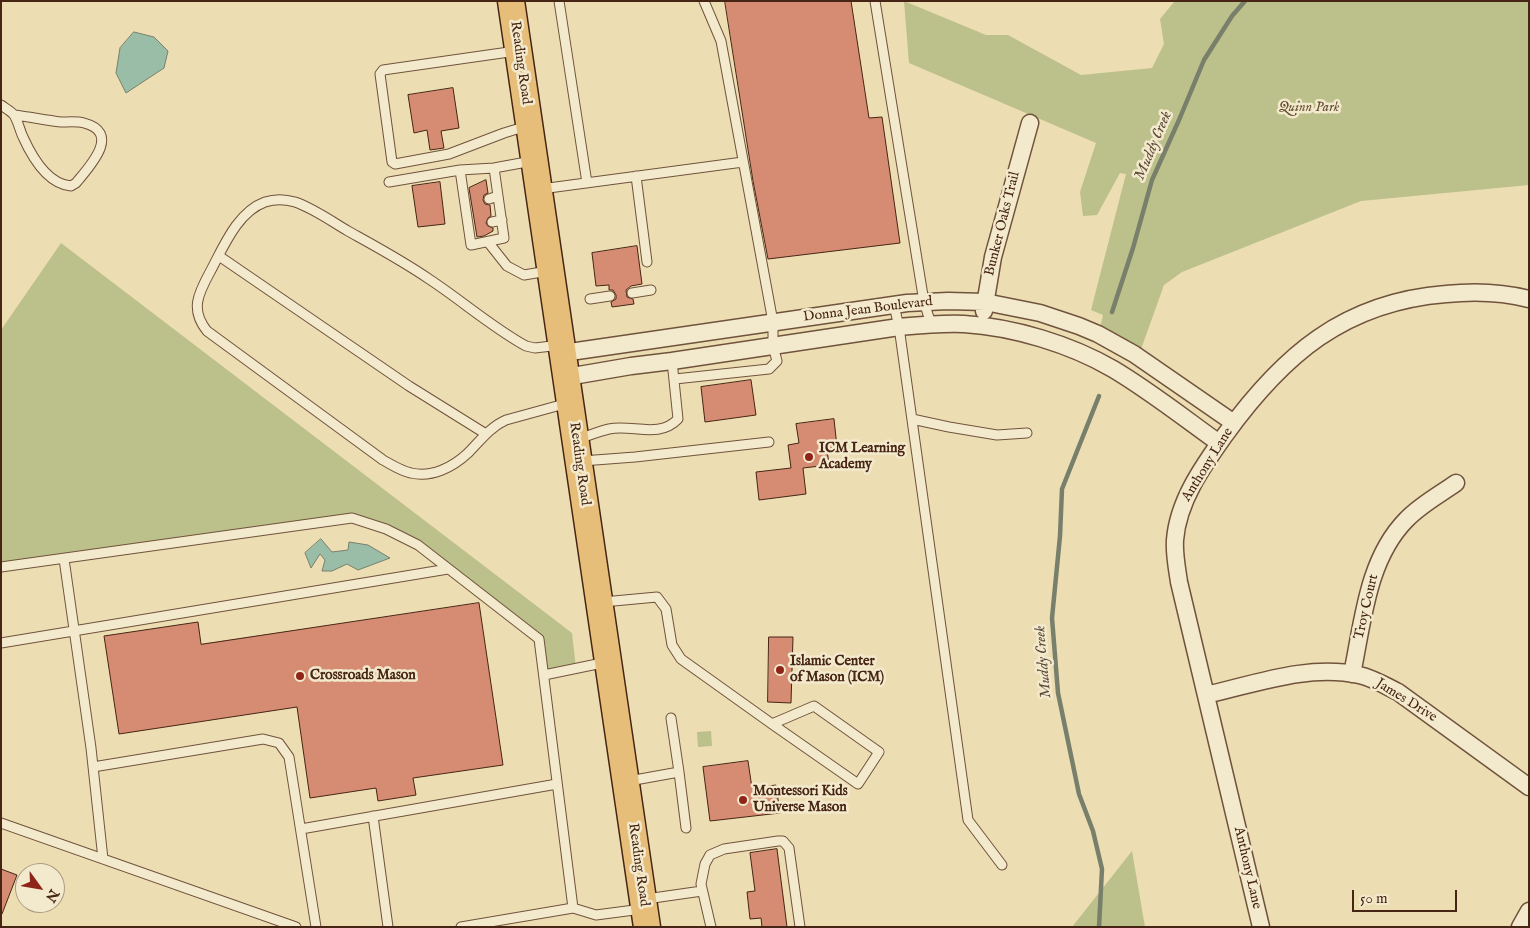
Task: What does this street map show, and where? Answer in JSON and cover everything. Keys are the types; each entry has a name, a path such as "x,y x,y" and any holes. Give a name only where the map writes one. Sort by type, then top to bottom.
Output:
{"main road":[{"name":"Reading Road","path":"511,1 645,911"}],"street":[{"name":"Bunker Oaks Trail","path":"981,326 997,241 1030,123"},
{"name":"Anthony Lane","path":"1261,927 1179,582 1175,541 1178,521 1184,502 1219,443 1274,374 1297,354 1330,330 1368,311 1397,301 1427,295 1489,292 1529,299"},
{"name":"Donna Jean Boulevard","path":"565,370 773,322 924,302 985,302 1040,313 1098,334 1134,354 1234,423"},
{"name":"Donna Jean Boulevard","path":"565,370 631,366 672,361 899,327 930,324 981,326 1055,343 1094,359 1139,386 1219,443"},
{"name":"Troy Court","path":"1352,674 1370,584 1381,555 1392,537 1406,520 1421,507 1456,484"},
{"name":"James Drive","path":"1206,695 1299,674 1319,672 1360,675 1380,682 1398,692 1529,787"},
{"path":"1520,927 1529,911"}],"lane":[{"path":"559,1 587,183"},
{"path":"674,379 769,369 777,362 773,346 773,322 721,41 704,1"},
{"path":"875,1 924,302 930,324"},
{"path":"518,51 381,71 392,162 395,164 449,154 530,125"},
{"path":"1,106 14,115 60,122 82,122 93,126 100,131 102,139 96,158 76,183 71,186 64,186 51,178 41,168 23,138 14,115"},
{"path":"389,182 460,170 494,168 535,160"},
{"path":"539,189 743,162"},
{"path":"460,170 472,228 471,245 504,238 494,168"},
{"path":"636,176 647,262"},
{"path":"489,199 498,196"},
{"path":"275,200 295,202 412,268 526,346 535,348 565,370 506,420 496,424 467,454 451,466 432,473 421,474 401,470 383,460 232,350 201,323 197,313 198,298 219,256 228,238 240,221 256,207 265,202 275,200"},
{"path":"492,222 502,220"},
{"path":"488,242 507,266 524,275 551,271"},
{"path":"219,256 409,386 486,434"},
{"path":"632,293 651,290"},
{"path":"590,299 610,296"},
{"path":"894,305 899,327 968,820 1002,865"},
{"path":"578,451 610,428 654,430 673,424 678,419 672,361"},
{"path":"912,419 997,435 1026,434"},
{"path":"578,451 635,457 769,442"},
{"path":"1,567 352,518 386,529 418,546 539,639 573,908"},
{"path":"64,559 93,767 103,859"},
{"path":"1,642 448,569"},
{"path":"600,602 657,597 666,609 672,645 681,659 772,724 858,784 879,752 814,706 772,724"},
{"path":"544,675 609,661"},
{"path":"671,718 686,828"},
{"path":"93,767 263,739 279,743 289,756 316,927"},
{"path":"626,781 679,772"},
{"path":"301,829 557,784"},
{"path":"373,816 388,927"},
{"path":"1,823 296,927"},
{"path":"711,927 702,891 702,874 710,855 724,849 783,841 789,848 800,927"},
{"path":"461,927 573,908 596,915 645,911 702,891"}],"green space":[{"name":"Quinn Park","path":"904,1 986,35 1008,35 1081,75 1152,68 1164,44 1160,19 1174,2 1179,1 1529,1 1529,185 1361,201 1182,272 1164,285 1140,352 1100,328 1103,315 1091,310 1126,174 1120,173 1097,215 1083,216 1080,192 1096,143 909,63"},
{"path":"61,243 572,633 576,668 544,675 539,639 418,545 352,518 1,567 1,330"},
{"path":"711,731 712,746 698,747 697,732"},
{"path":"1132,851 1145,927 1072,927"}],"shaded area":[{"path":"134,32 154,37 168,51 164,68 126,93 116,73 120,48"},
{"path":"321,539 332,552 348,550 349,542 368,545 390,558 358,570 347,564 332,571 322,571 325,560 320,554 311,568 305,553"}],"building":[{"path":"725,1 851,1 869,118 882,117 900,243 768,259 753,181"},
{"path":"453,88 459,128 441,131 444,148 430,150 427,130 414,133 408,95"},
{"path":"486,180 488,193 484,195 483,200 485,204 490,205 491,216 486,223 493,228 493,231 484,236 477,237 469,188"},
{"path":"440,182 445,224 418,227 412,186"},
{"path":"637,246 642,284 631,286 626,290 627,297 633,299 634,304 612,307 611,302 616,299 616,295 613,290 609,290 609,285 596,286 592,253"},
{"path":"751,380 756,415 705,422 701,387"},
{"name":"ICM Learning Academy","path":"834,419 837,447 827,449 829,465 803,468 806,494 759,500 756,472 791,468 788,445 799,443 796,424"},
{"name":"Crossroads Mason","path":"479,603 503,765 413,778 416,795 378,801 376,788 310,798 297,707 119,734 104,636 198,622 201,644"},
{"name":"Islamic Center of Mason (ICM)","path":"769,637 793,637 791,703 768,702"},
{"name":"Montessori Kids Universe Mason","path":"748,761 752,788 776,785 780,813 710,821 703,767"},
{"path":"777,849 787,927 762,927 761,918 750,919 747,892 755,891 750,853"},
{"path":"1,869 15,874 15,880 1,914"}],"waterway":[{"name":"Muddy Creek","path":"1112,312 1133,248 1152,180 1204,60 1232,16 1245,1"},
{"name":"Muddy Creek","path":"1099,396 1062,489 1060,536 1052,618 1058,693 1079,794 1093,831 1102,869 1099,927"}],"place":[{"name":"ICM Learning Academy","path":"809,457"},
{"name":"Islamic Center of Mason (ICM)","path":"780,670"},
{"name":"Crossroads Mason","path":"300,676"},
{"name":"Montessori Kids Universe Mason","path":"743,800"}]}
